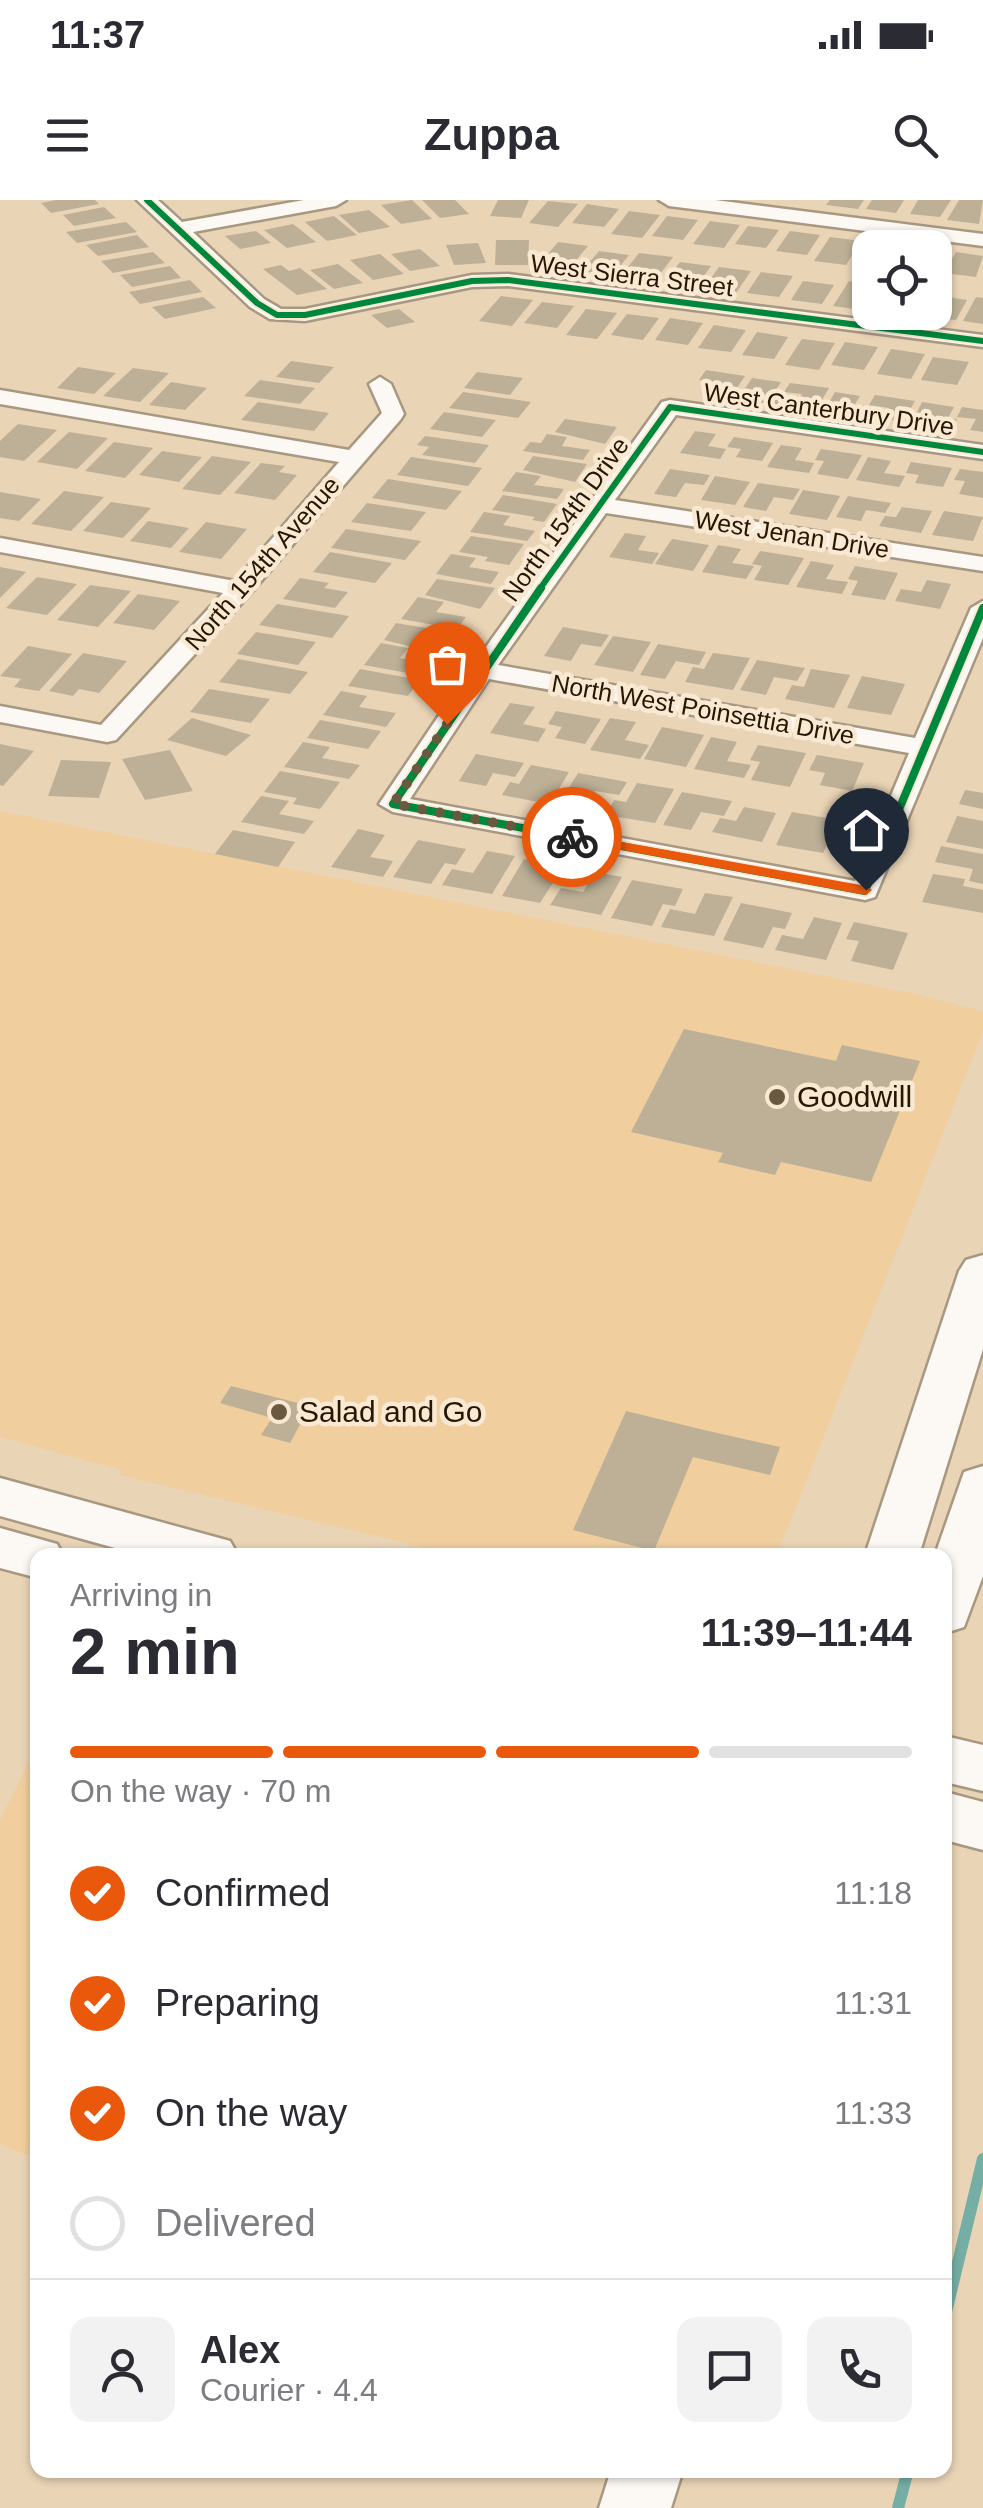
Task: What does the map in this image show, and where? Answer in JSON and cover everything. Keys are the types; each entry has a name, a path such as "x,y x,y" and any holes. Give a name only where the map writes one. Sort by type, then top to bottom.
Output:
{"main road":[{"path":"894,1548 983,1270"},
{"path":"952,1589 983,1485"},
{"path":"0,1497 186,1548"},
{"path":"0,1548 30,1556"},
{"path":"952,1761 983,1768"},
{"path":"952,1818 983,1826"},
{"path":"635,2508 644,2478"}],"street":[{"path":"146,200 177,229 336,200"},
{"path":"669,200 983,240"},
{"name":"West Sierra Street","path":"177,229 257,302 277,315 305,315 472,281 508,280 983,340"},
{"name":"North 154th Avenue","path":"0,714 108,734 393,414 380,384"},
{"path":"0,397 354,458"},
{"name":"West Canterbury Drive","path":"670,407 983,452"},
{"name":"North 154th Drive","path":"670,407 482,670 393,804 866,890 924,748"},
{"name":"West Jenan Drive","path":"600,504 983,564"},
{"path":"0,545 241,589"},
{"path":"924,748 973,654 983,608"},
{"name":"North West Poinsettia Drive","path":"482,670 924,748"}],"shaded area":[{"path":"0,811 915,994 983,1011 983,1031 780,1548 427,1548 120,1475 122,1470 0,1437"},
{"path":"30,1760 30,2156 0,2144 0,1820"}],"building":[{"path":"95,200 99,204 51,213 41,203"},
{"path":"412,200 432,219 401,224 381,205"},
{"path":"422,200 455,200 469,214 440,218"},
{"path":"498,200 529,200 521,218 490,216"},
{"path":"830,200 864,200 858,209 826,205"},
{"path":"872,200 904,200 896,213 866,209"},
{"path":"918,200 951,200 940,217 910,214"},
{"path":"959,200 983,200 979,224 947,220"},
{"path":"548,201 578,204 558,227 529,223"},
{"path":"587,204 619,209 604,227 572,223"},
{"path":"104,207 116,218 74,226 63,215"},
{"path":"369,210 390,227 359,233 339,215"},
{"path":"629,211 660,215 642,238 611,234"},
{"path":"334,216 357,235 327,241 305,222"},
{"path":"667,216 698,220 683,240 652,236"},
{"path":"710,221 740,225 724,248 693,244"},
{"path":"126,222 137,232 77,243 66,232"},
{"path":"293,224 316,242 287,248 264,230"},
{"path":"748,226 779,230 766,248 735,244"},
{"path":"256,231 271,243 240,249 225,236"},
{"path":"790,231 820,235 807,255 776,251"},
{"path":"137,235 149,247 98,256 86,245"},
{"path":"830,237 852,240 852,255 846,265 814,261"},
{"path":"496,240 529,240 528,265 495,265"},
{"path":"558,242 588,246 568,270 538,266"},
{"path":"478,243 486,263 454,265 446,245"},
{"path":"420,249 440,266 410,271 391,254"},
{"path":"599,251 629,255 613,275 582,271"},
{"path":"153,252 165,263 113,273 101,261"},
{"path":"956,252 983,256 976,277 952,274"},
{"path":"639,253 673,257 654,282 620,277"},
{"path":"380,254 404,274 373,280 350,260"},
{"path":"680,262 711,266 695,288 663,284"},
{"path":"338,264 363,283 334,289 310,270"},
{"path":"281,265 289,271 300,268 327,289 297,295 263,269"},
{"path":"170,266 181,278 132,287 120,275"},
{"path":"719,267 751,271 736,293 704,288"},
{"path":"761,272 793,276 779,297 747,293"},
{"path":"190,280 202,292 140,304 129,292"},
{"path":"803,281 834,285 822,304 791,300"},
{"path":"849,281 852,281 852,309 833,306"},
{"path":"501,296 533,300 512,326 479,321"},
{"path":"203,297 216,308 165,319 152,307"},
{"path":"976,297 983,298 983,324 963,321"},
{"path":"952,298 967,300 956,320 952,320"},
{"path":"542,302 574,306 557,328 524,323"},
{"path":"399,309 415,322 387,328 371,315"},
{"path":"586,309 617,313 597,339 566,335"},
{"path":"627,314 659,318 643,340 611,335"},
{"path":"670,318 703,323 688,345 655,340"},
{"path":"714,325 746,330 731,352 698,348"},
{"path":"757,332 788,337 774,359 742,355"},
{"path":"802,339 835,343 819,370 785,365"},
{"path":"845,342 878,347 864,370 831,365"},
{"path":"891,349 925,354 911,379 877,374"},
{"path":"933,357 969,362 957,385 921,380"},
{"path":"291,361 334,367 319,383 276,377"},
{"path":"78,367 116,373 94,394 57,388"},
{"path":"133,368 169,373 140,402 103,396"},
{"path":"706,370 745,376 731,397 710,394 717,383 699,380"},
{"path":"477,372 523,378 510,395 464,388"},
{"path":"752,378 781,382 774,393 784,394 778,405 738,399"},
{"path":"260,380 315,388 300,404 244,396"},
{"path":"171,382 207,388 185,410 149,405"},
{"path":"790,383 829,388 816,410 794,407 802,394 784,392"},
{"path":"463,392 531,402 518,418 449,408"},
{"path":"835,392 860,396 855,404 866,406 861,416 824,411"},
{"path":"875,395 915,401 903,422 882,419 889,408 869,405"},
{"path":"258,402 329,413 314,431 241,420"},
{"path":"922,402 954,407 948,418 957,419 951,430 911,424"},
{"path":"962,407 983,410 983,432 970,430 976,419 957,417"},
{"path":"444,412 496,420 482,437 430,429"},
{"path":"565,419 617,427 605,444 555,432"},
{"path":"18,424 57,430 24,461 0,457 0,441"},
{"path":"695,431 716,434 708,446 726,449 720,459 680,453"},
{"path":"69,432 108,438 77,469 37,462"},
{"path":"547,434 567,437 562,446 590,450 583,460 523,451 530,442 541,443"},
{"path":"425,436 489,445 475,463 422,455 429,447 417,445"},
{"path":"734,437 773,443 762,461 736,457 741,449 727,447"},
{"path":"114,442 153,448 125,478 85,471"},
{"path":"781,445 802,448 795,460 814,463 809,473 767,467"},
{"path":"821,449 862,455 848,479 817,474 824,461 815,460"},
{"path":"162,451 202,457 179,482 139,475"},
{"path":"212,456 251,462 220,495 182,489"},
{"path":"533,456 587,464 575,482 523,470"},
{"path":"411,457 482,468 468,486 397,475"},
{"path":"868,457 891,461 884,473 905,476 899,487 856,480"},
{"path":"911,462 952,468 943,487 915,483 919,475 906,473"},
{"path":"261,463 285,466 279,472 297,475 275,500 234,493"},
{"path":"670,469 710,475 704,485 685,483 676,497 654,494"},
{"path":"960,469 983,472 983,498 959,494 965,481 954,480"},
{"path":"516,472 541,476 534,485 564,489 557,499 502,491"},
{"path":"715,476 750,482 735,505 701,500"},
{"path":"388,479 462,491 446,510 372,498"},
{"path":"758,483 800,489 793,500 774,497 766,511 743,507"},
{"path":"803,490 840,496 827,520 789,514"},
{"path":"64,491 104,497 71,531 31,524"},
{"path":"0,492 41,499 19,521 0,518"},
{"path":"503,495 557,504 544,522 532,520 535,517 492,510"},
{"path":"848,496 891,503 885,513 866,510 861,521 836,517"},
{"path":"111,502 151,508 123,538 83,531"},
{"path":"367,503 426,512 411,531 351,522"},
{"path":"902,507 932,511 921,533 879,526 885,516 896,517"},
{"path":"944,511 983,517 973,541 932,535"},
{"path":"484,512 510,516 503,525 535,531 527,541 470,532"},
{"path":"148,521 189,528 171,548 130,541"},
{"path":"206,522 247,529 221,559 179,552"},
{"path":"346,529 421,541 405,560 331,548"},
{"path":"625,533 646,536 638,550 659,553 652,564 609,557"},
{"path":"471,536 524,544 509,565 459,552"},
{"path":"672,539 709,545 693,571 655,564"},
{"path":"718,545 741,549 732,563 754,566 746,579 702,572"},
{"path":"760,551 804,558 788,585 754,580 762,566 752,564"},
{"path":"330,552 392,563 375,583 313,572"},
{"path":"451,554 476,558 469,567 499,572 491,584 436,574"},
{"path":"811,561 834,565 826,579 848,582 842,594 796,587"},
{"path":"855,566 898,573 885,600 851,595 858,581 848,579"},
{"path":"0,567 26,572 0,598"},
{"path":"37,577 77,584 47,615 6,608"},
{"path":"300,578 329,583 324,588 348,592 335,608 283,599"},
{"path":"437,579 495,588 480,609 425,595"},
{"path":"927,580 951,584 940,609 895,601 901,589 921,592"},
{"path":"90,585 131,591 98,627 57,620"},
{"path":"138,594 180,601 154,630 113,623"},
{"path":"418,597 444,602 436,612 466,617 457,629 401,619"},
{"path":"277,604 349,616 332,638 259,625"},
{"path":"396,623 456,633 441,654 384,640"},
{"path":"563,627 609,635 601,647 581,644 571,661 544,656"},
{"path":"256,632 316,642 298,665 237,654"},
{"path":"613,636 651,642 633,672 594,665"},
{"path":"381,643 408,648 400,658 432,664 424,676 364,665"},
{"path":"658,644 706,652 699,665 676,661 665,679 640,675"},
{"path":"28,646 72,654 39,691 14,687 21,679 0,676"},
{"path":"83,653 127,661 99,693 79,689 73,696 49,691"},
{"path":"713,653 750,658 733,690 685,682 693,667 704,669"},
{"path":"238,659 308,672 290,694 219,682"},
{"path":"757,660 805,668 797,681 774,677 766,695 740,690"},
{"path":"360,669 420,680 408,696 348,686"},
{"path":"811,669 850,675 834,708 785,699 792,685 804,687"},
{"path":"862,676 905,684 891,715 847,708"},
{"path":"209,689 270,699 251,723 190,712"},
{"path":"341,691 367,696 359,707 396,713 386,727 323,715"},
{"path":"510,703 535,707 523,724 546,729 538,742 490,733"},
{"path":"556,711 601,719 585,744 555,738 562,727 548,724"},
{"path":"192,718 251,735 226,756 167,740"},
{"path":"610,718 636,722 625,740 649,745 640,759 590,750"},
{"path":"320,720 381,731 368,749 307,738"},
{"path":"662,727 704,735 686,767 644,759"},
{"path":"711,737 737,742 727,761 751,765 744,778 694,769"},
{"path":"303,742 330,747 322,758 360,765 349,779 284,767"},
{"path":"0,744 34,751 3,786 0,785"},
{"path":"758,745 806,753 790,787 751,780 760,762 750,760"},
{"path":"170,750 193,791 145,800 122,759"},
{"path":"476,754 524,763 515,777 493,773 486,786 459,781"},
{"path":"817,755 864,763 852,791 820,785 825,773 809,770"},
{"path":"61,760 111,762 99,798 48,796"},
{"path":"531,765 569,772 550,804 502,795 510,782 519,784"},
{"path":"280,771 340,782 320,809 293,804 297,798 264,792"},
{"path":"578,773 627,782 619,795 595,791 588,804 562,799"},
{"path":"637,783 674,789 655,823 606,815 614,800 626,802"},
{"path":"965,790 983,793 983,809 959,804"},
{"path":"682,792 732,801 724,816 701,812 691,830 663,825"},
{"path":"261,796 289,801 279,814 314,821 304,834 241,822"},
{"path":"744,807 776,813 762,842 712,832 720,818 736,821"},
{"path":"792,812 839,820 823,853 776,845"},
{"path":"957,816 983,821 983,849 946,842"},
{"path":"358,829 385,835 370,857 393,861 383,877 331,867"},
{"path":"233,830 295,842 278,867 215,854"},
{"path":"418,840 466,849 456,865 445,863 431,884 393,877"},
{"path":"941,846 983,854 983,884 969,881 973,869 935,862"},
{"path":"487,851 515,856 492,894 442,885 452,869 473,873"},
{"path":"524,859 573,868 565,883 554,881 540,903 502,896"},
{"path":"595,872 622,877 601,915 550,905 561,888 583,892"},
{"path":"933,874 965,879 963,886 983,890 983,913 922,902"},
{"path":"632,880 683,889 675,906 663,904 652,926 611,918"},
{"path":"705,893 733,897 714,936 661,927 670,909 695,914"},
{"path":"741,903 792,913 785,929 773,927 763,948 723,940"},
{"path":"814,917 842,923 826,960 775,950 782,935 803,939"},
{"path":"854,922 908,933 893,970 851,961 859,941 846,939"},
{"name":"Goodwill","path":"684,1029 836,1061 842,1045 920,1061 871,1182 781,1162 775,1175 718,1162 723,1153 631,1132"},
{"name":"Salad and Go","path":"231,1386 310,1406 290,1443 261,1435 272,1418 220,1403"},
{"path":"626,1411 780,1447 770,1475 693,1457 655,1548 573,1530"}],"waterway":[{"path":"952,2287 983,2159"},
{"path":"898,2508 906,2478"}],"cycle path":[{"path":"147,200 257,303 277,315 305,315 472,281 508,280 983,341"},
{"path":"983,452 670,407 482,670 393,804 865,891 983,608"}],"way so far":[{"path":"447,724 393,804 572,837"}],"place":[{"name":"Goodwill","path":"777,1097"},
{"name":"Salad and Go","path":"279,1412"}],"route":[{"path":"572,837 866,890"}]}
